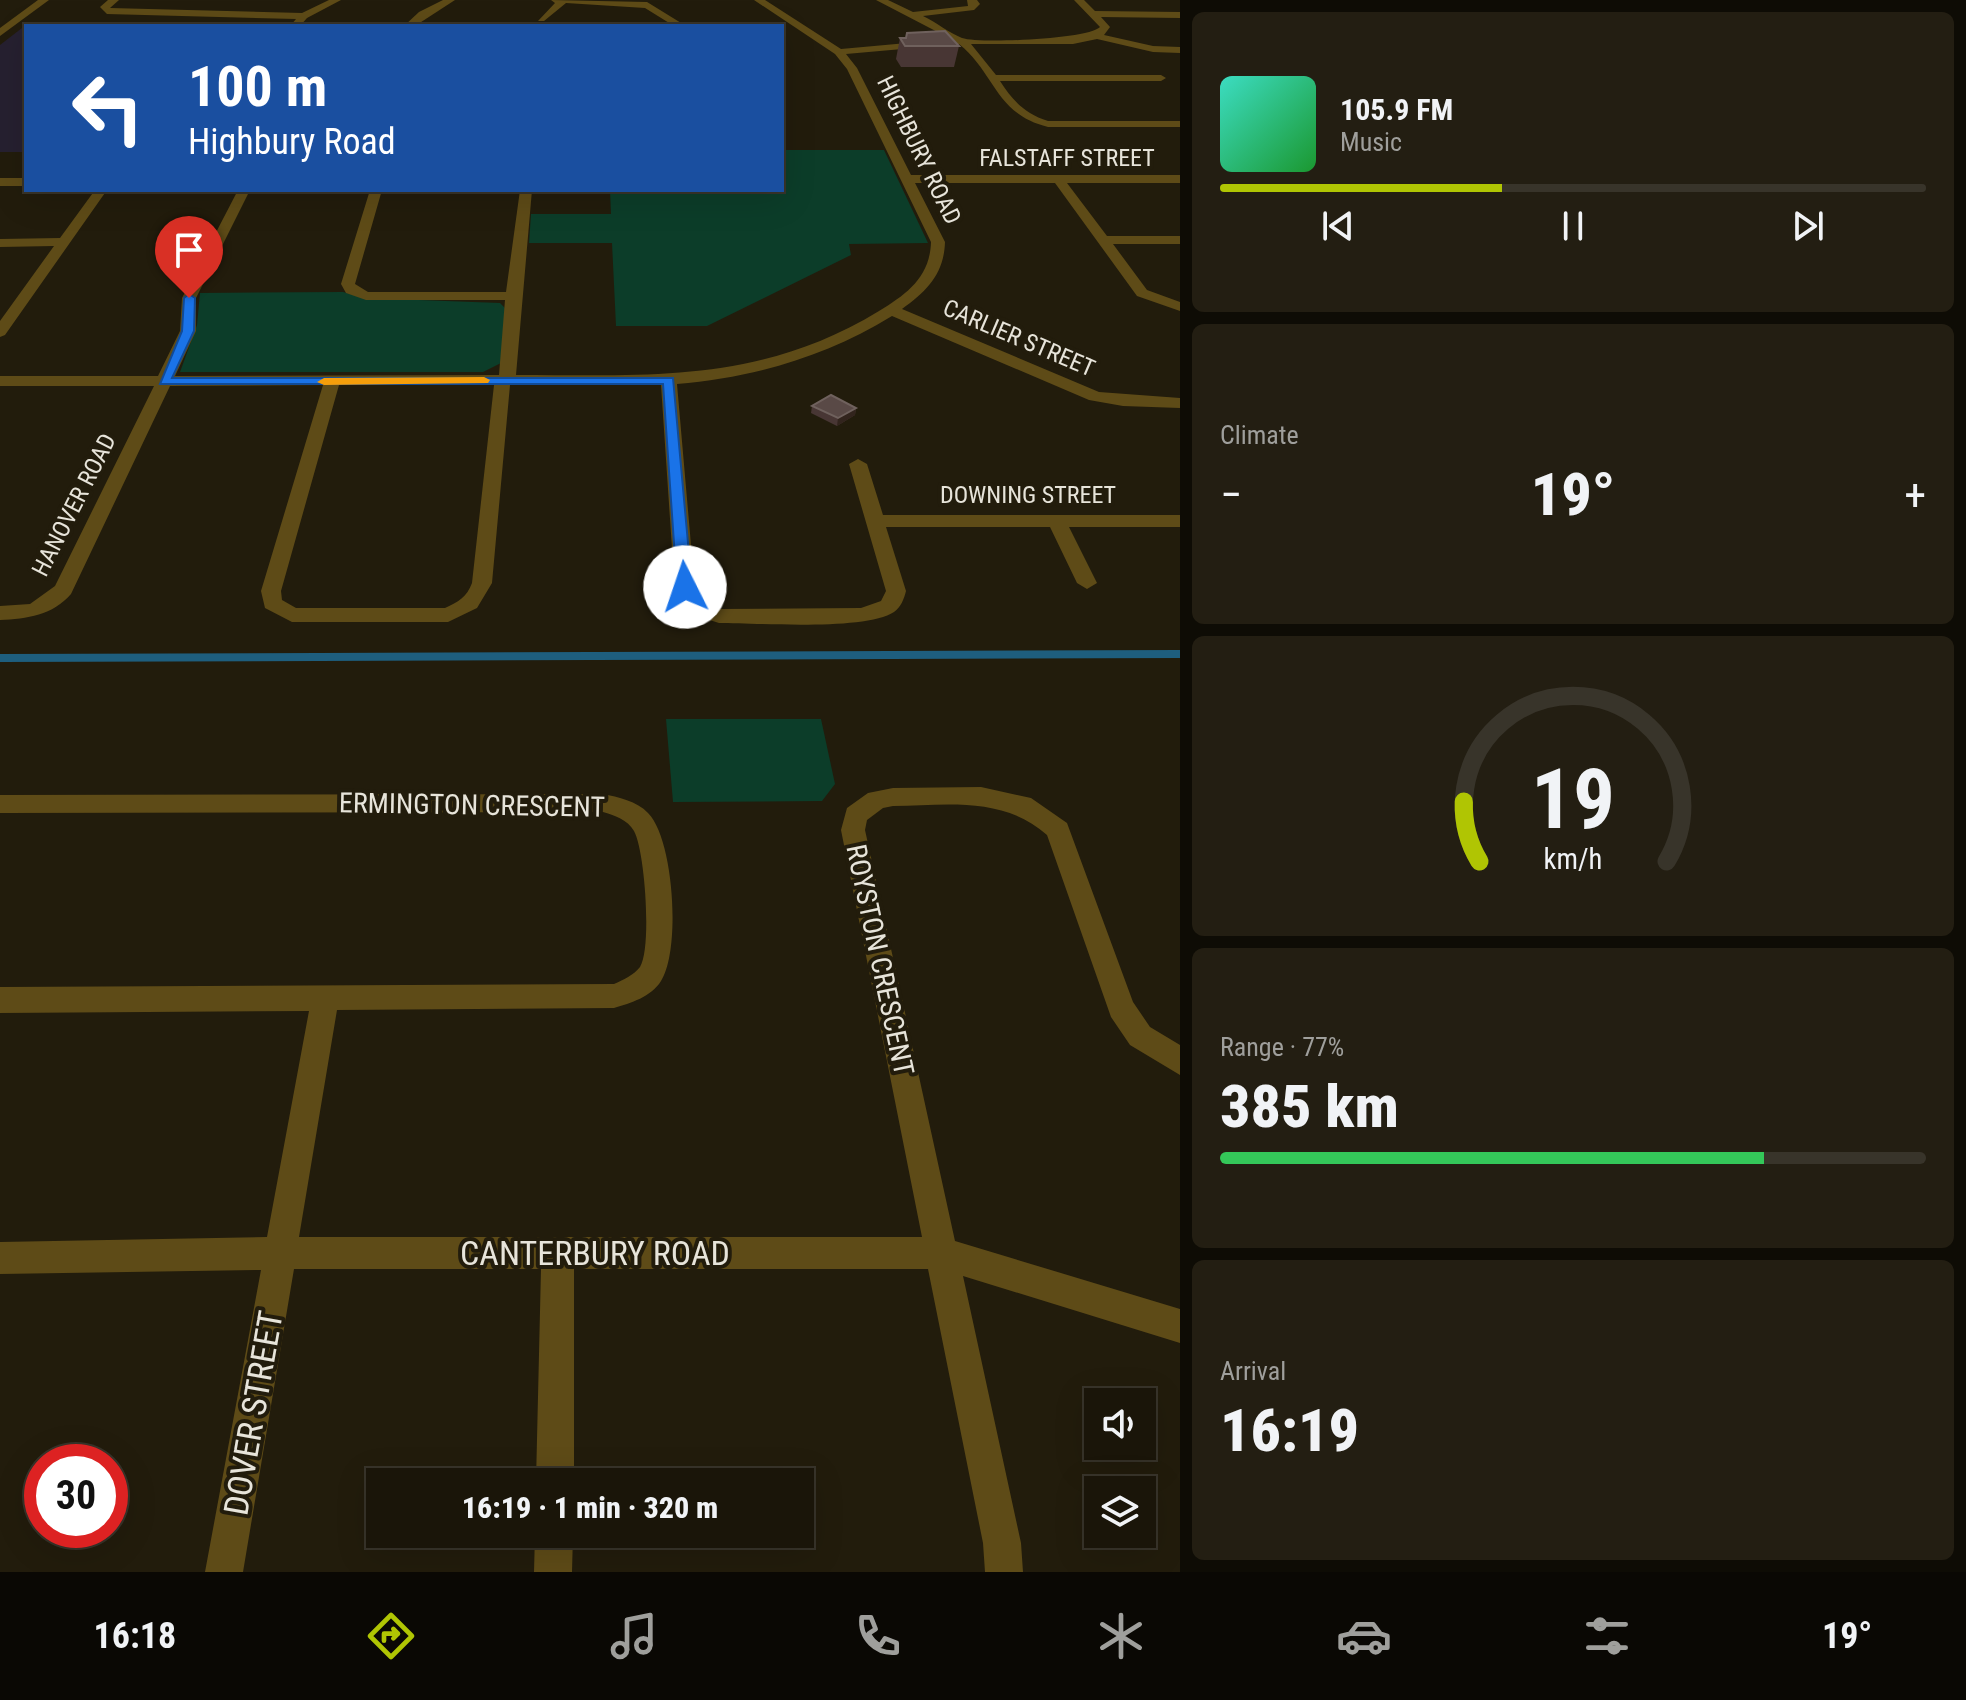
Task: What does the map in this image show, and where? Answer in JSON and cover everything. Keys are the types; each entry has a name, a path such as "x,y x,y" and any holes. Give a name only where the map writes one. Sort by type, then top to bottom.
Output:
{"street":[{"path":"0,33 44,0"},
{"path":"114,0 105,7 107,11 304,16"},
{"path":"297,24 304,16 336,0"},
{"path":"411,24 422,14 450,0"},
{"name":"HIGHBURY ROAD","path":"0,381 669,380 726,374 782,361 823,346 891,310 925,283 938,256 938,242 858,70 839,52 759,0"},
{"path":"881,0 960,41 993,78 1015,111 1026,120 1048,124 1180,124"},
{"path":"911,15 971,8 975,4 972,0"},
{"path":"1079,0 1105,27 1097,36"},
{"path":"210,15 224,1"},
{"path":"541,19 559,1 647,5 678,24"},
{"path":"1095,14 1180,15"},
{"path":"839,52 960,41 1073,41 1097,36 1153,49 1180,50"},
{"path":"993,78 1161,78"},
{"name":"FALSTAFF STREET","path":"907,179 1180,179"},
{"path":"1059,180 1142,293 1180,307"},
{"path":"0,182 24,182"},
{"path":"0,332 100,192"},
{"name":"HANOVER ROAD","path":"0,613 32,611 59,596 188,331 189,298 243,192"},
{"path":"375,192 348,284 351,290 366,296 513,296"},
{"path":"332,382 271,591 277,608 292,615 448,615 472,602 482,583 499,390 510,371 513,296 526,192"},
{"path":"1103,240 1180,240"},
{"path":"0,243 62,242"},
{"name":"CARLIER STREET","path":"891,310 1095,396 1177,407"},
{"path":"669,380 685,593 704,611 719,616 861,615 880,612 892,604 896,591 858,464"},
{"name":"DOWNING STREET","path":"876,521 1180,521"},
{"path":"1057,522 1087,583"},
{"name":"ROYSTON CRESCENT","path":"941,1253 853,830 856,815 866,807 893,797 1005,797 1041,813 1058,830 1129,1023 1157,1049 1180,1061"},
{"name":"ERMINGTON CRESCENT","path":"0,804 603,803 635,815 649,835 659,955 649,977 628,992 600,996 0,1000"},
{"path":"281,1253 325,998"},
{"name":"CANTERBURY ROAD","path":"2,1264 281,1253 941,1253 1180,1326"},
{"name":"DOVER STREET","path":"224,1572 281,1253"},
{"path":"555,1468 558,1253"},
{"path":"941,1253 1002,1543 1004,1572"},
{"path":"553,1572 554,1548"}],"shaded area":[{"path":"24,28 24,152 0,152 0,45"}],"green space":[{"path":"784,150 884,150 928,243 849,244 851,255 707,326 616,326 612,243 529,243 531,214 611,214 610,192 784,192"},
{"path":"343,292 365,298 500,303 505,308 501,363 483,372 180,372 197,325 200,293"},
{"path":"666,719 821,719 835,784 822,801 673,802"}],"building":[{"path":"945,31 959,46 905,46 900,38 906,38 907,33"},
{"path":"831,395 856,408 838,418 812,406"}],"waterway":[{"path":"0,658 1180,654"}],"slow traffic":[{"path":"324,382 484,380"}],"route":[{"path":"189,298 188,331 164,381 669,380 685,587"}]}
